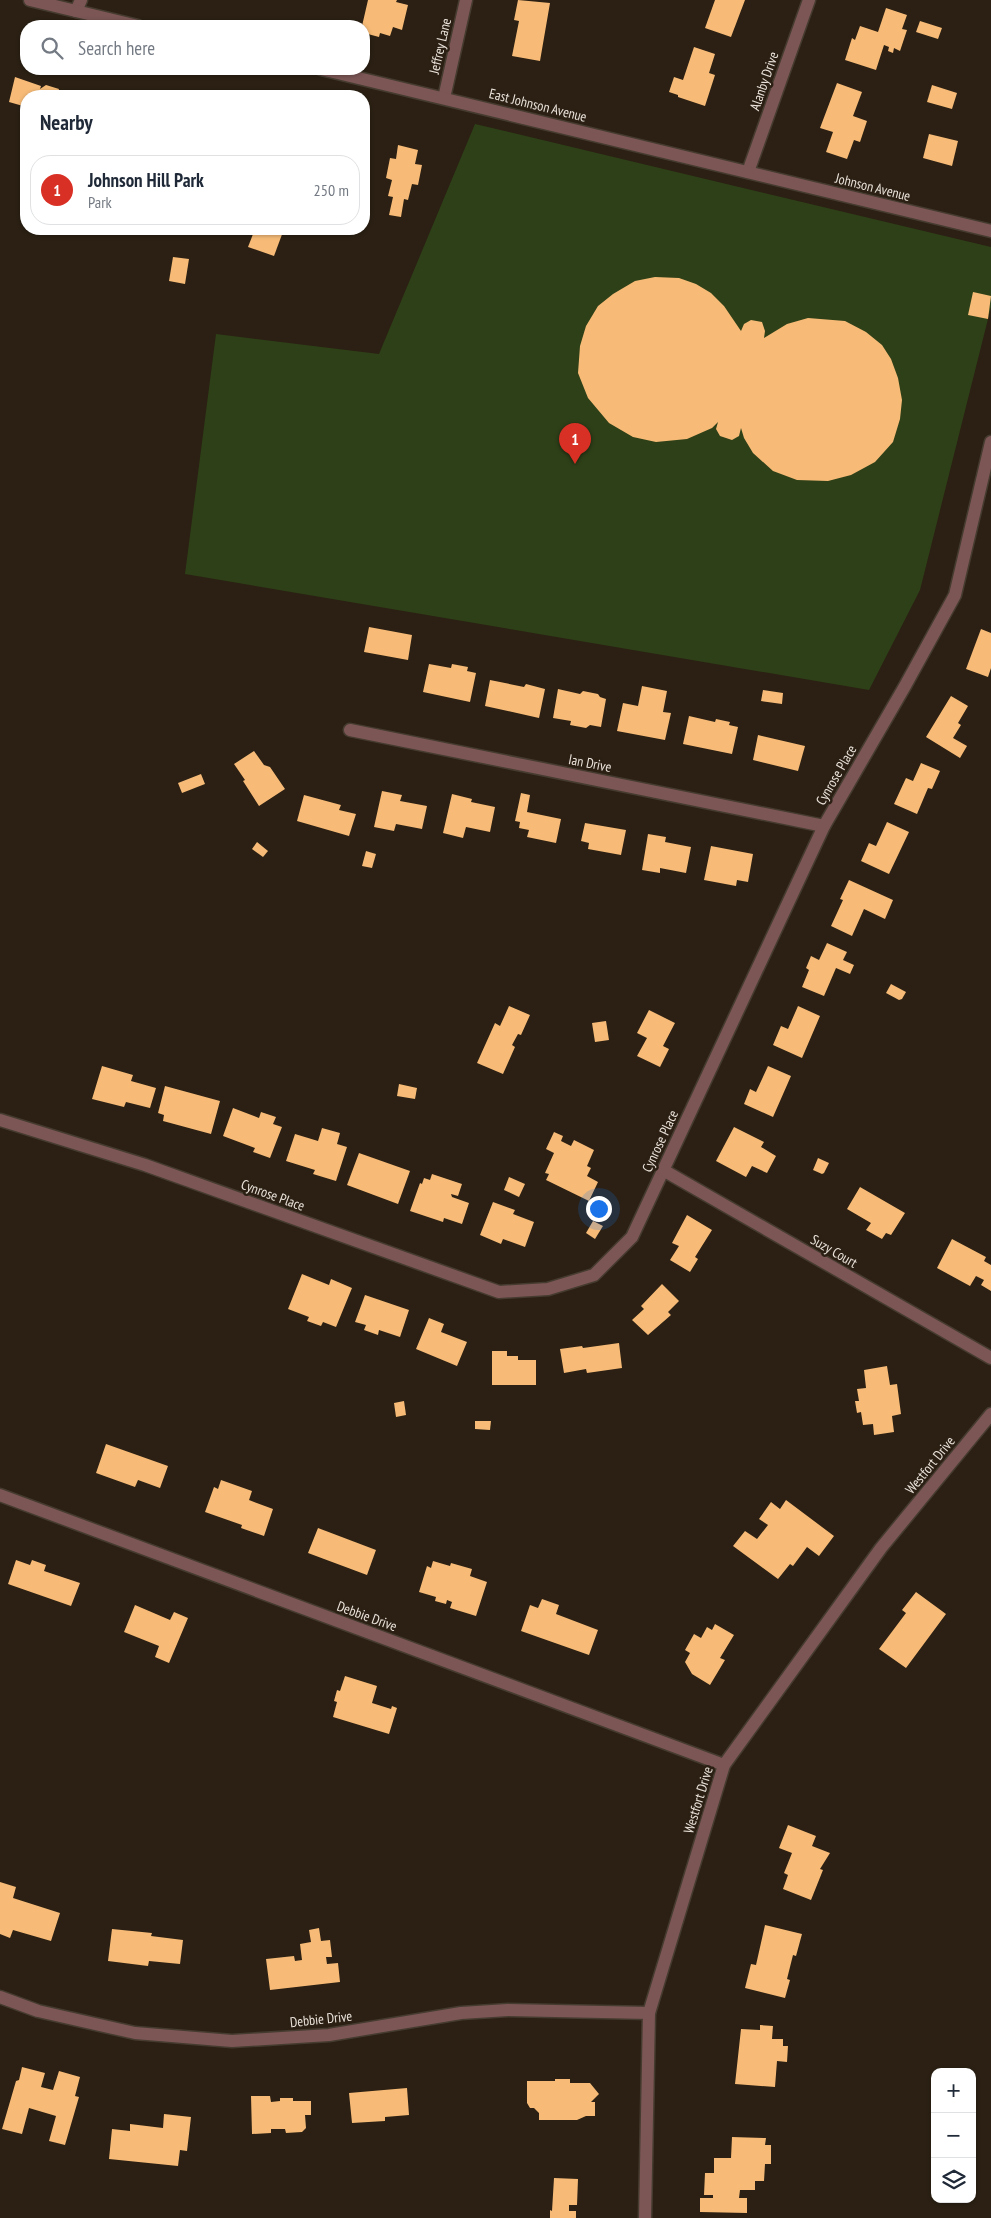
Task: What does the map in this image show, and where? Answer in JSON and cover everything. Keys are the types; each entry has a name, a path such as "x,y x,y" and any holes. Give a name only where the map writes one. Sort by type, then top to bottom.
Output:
{"street":[{"path":"30,0 78,6 120,20"},
{"name":"Jeffrey Lane","path":"444,98 466,0"},
{"name":"Alanby Drive","path":"748,172 809,0"},
{"name":"East Johnson Avenue","path":"346,75 748,172"},
{"name":"Johnson Avenue","path":"748,172 991,231"},
{"name":"Cynrose Place","path":"0,1120 145,1165 499,1292 548,1289 594,1275 632,1237 824,826 955,595 991,442"},
{"name":"Ian Drive","path":"350,730 824,826"},
{"name":"Suzy Court","path":"663,1170 991,1358"},
{"name":"Westfort Drive","path":"646,2218 649,2013 724,1765 881,1548 991,1414"},
{"name":"Debbie Drive","path":"0,1495 724,1765"},
{"name":"Debbie Drive","path":"0,1998 38,2011 135,2033 232,2041 329,2035 461,2013 508,2010 649,2013"}],"green space":[{"path":"475,124 991,247 991,307 920,590 869,690 185,574 216,334 379,354"}],"building":[{"path":"368,0 397,0 396,2 408,5 402,30 393,27 390,36 380,33 379,37 370,35 370,20 363,20"},
{"path":"518,0 550,3 540,61 512,56 519,21 514,20"},
{"path":"715,0 745,0 731,37 705,28"},
{"path":"886,8 907,15 902,29 907,30 900,51 894,48 893,53 888,51 889,47 884,45 876,70 845,60 852,38 855,40 860,26 878,32"},
{"path":"920,21 942,28 938,39 916,32"},
{"path":"694,47 715,54 709,73 715,75 705,106 669,92 674,77 683,80"},
{"path":"15,77 41,86 40,89 46,85 59,89 20,90 20,105 9,102"},
{"path":"837,83 862,92 853,116 867,121 860,142 854,140 847,159 826,152 833,132 820,128"},
{"path":"932,85 957,93 952,109 927,102"},
{"path":"929,134 958,141 952,166 923,158"},
{"path":"398,145 418,150 415,164 422,165 418,185 412,184 408,200 404,199 401,217 389,215 393,197 388,196 392,180 386,178 390,158 396,159"},
{"path":"253,235 282,235 274,256 248,247"},
{"path":"173,257 189,259 185,284 169,281"},
{"path":"655,277 679,278 696,284 711,293 724,306 741,331 744,324 751,320 762,322 765,331 764,338 787,324 808,318 845,321 866,332 882,345 891,359 898,378 902,400 900,419 893,442 875,462 851,475 828,481 797,480 773,471 753,453 744,438 741,428 739,436 732,440 720,436 716,429 718,422 712,428 687,439 656,442 633,437 609,423 588,398 578,373 580,346 586,326 598,306 613,294 635,281"},
{"path":"973,292 991,296 988,319 968,315"},
{"path":"369,627 412,635 408,660 364,652"},
{"path":"981,629 991,633 991,668 988,677 966,669"},
{"path":"429,664 451,668 452,664 468,667 467,671 476,673 470,702 423,692"},
{"path":"490,680 524,687 526,684 545,689 539,718 485,706"},
{"path":"642,686 667,691 663,712 671,713 665,740 617,731 623,703 638,706"},
{"path":"558,689 580,694 583,691 598,694 606,699 601,727 590,725 586,728 570,725 571,721 553,718"},
{"path":"763,690 783,693 782,704 761,701"},
{"path":"951,696 968,706 958,723 961,725 953,738 967,746 960,758 926,737"},
{"path":"689,716 715,722 716,719 730,722 729,725 738,727 732,754 683,744"},
{"path":"758,735 805,746 798,771 753,760"},
{"path":"254,751 264,765 270,767 285,789 259,806 234,764"},
{"path":"921,763 940,771 932,789 928,788 917,814 894,804 906,778 913,781"},
{"path":"201,774 205,784 182,793 178,783"},
{"path":"382,791 402,795 400,801 427,806 422,829 396,824 394,831 374,827"},
{"path":"521,793 530,795 527,812 561,819 556,843 527,837 529,830 519,828 520,822 515,821"},
{"path":"452,794 472,799 471,802 495,807 490,832 466,827 463,838 443,833"},
{"path":"304,795 341,805 339,810 356,814 349,836 297,821"},
{"path":"887,822 909,832 889,874 861,861 869,843 876,846"},
{"path":"585,823 626,830 621,855 588,849 589,843 581,841"},
{"path":"648,834 666,837 665,842 691,847 686,873 660,868 660,873 642,870"},
{"path":"257,842 268,851 263,857 252,849"},
{"path":"711,846 753,854 748,882 737,880 736,886 704,880"},
{"path":"366,851 376,854 372,868 362,866"},
{"path":"849,880 893,900 885,919 864,909 852,936 831,926 843,900 840,899"},
{"path":"827,943 847,952 843,960 854,965 850,974 836,968 824,996 802,987 809,970 806,968 811,956 819,960"},
{"path":"891,984 906,992 902,999 899,1000 886,993"},
{"path":"509,1006 530,1015 521,1035 518,1034 512,1045 515,1047 503,1074 477,1063 495,1023 500,1026"},
{"path":"798,1006 820,1016 802,1058 773,1045 781,1026 788,1029"},
{"path":"649,1010 675,1023 663,1046 669,1049 660,1067 637,1056 647,1038 637,1033"},
{"path":"606,1021 609,1040 595,1042 592,1023"},
{"path":"102,1066 133,1075 131,1081 156,1088 150,1108 126,1102 124,1107 92,1099"},
{"path":"768,1066 791,1076 773,1117 744,1104 750,1089 756,1092"},
{"path":"399,1084 417,1088 415,1099 397,1096"},
{"path":"165,1086 220,1101 211,1134 163,1121 164,1115 158,1113"},
{"path":"233,1108 259,1118 261,1112 276,1117 273,1124 282,1127 270,1158 253,1152 255,1148 223,1136"},
{"path":"734,1127 764,1142 761,1147 776,1156 767,1173 752,1166 746,1177 716,1161"},
{"path":"322,1128 340,1133 337,1144 347,1147 336,1181 313,1174 315,1170 286,1161 295,1134 318,1141"},
{"path":"554,1132 563,1136 561,1141 571,1146 574,1140 594,1150 587,1166 591,1168 587,1176 598,1182 589,1201 546,1180 549,1174 545,1173 554,1153 546,1149"},
{"path":"359,1153 410,1171 398,1204 347,1185"},
{"path":"818,1158 829,1163 822,1174 813,1170"},
{"path":"432,1174 462,1184 458,1196 451,1194 452,1197 469,1203 462,1224 444,1218 443,1222 410,1211 420,1183 422,1184 424,1178 430,1180"},
{"path":"509,1177 525,1184 519,1197 504,1190"},
{"path":"860,1187 905,1213 891,1235 886,1233 882,1239 866,1230 871,1223 847,1209"},
{"path":"493,1202 515,1210 513,1214 534,1222 525,1247 503,1239 501,1244 480,1235"},
{"path":"687,1215 712,1230 695,1257 698,1259 690,1272 670,1260 679,1246 672,1243"},
{"path":"593,1221 603,1226 595,1239 586,1233"},
{"path":"952,1239 986,1257 984,1261 991,1265 991,1291 981,1285 984,1280 976,1276 970,1286 937,1268"},
{"path":"302,1274 329,1285 331,1279 352,1288 336,1327 323,1322 321,1326 307,1321 309,1317 288,1309"},
{"path":"662,1284 679,1301 668,1312 671,1315 648,1335 632,1320 644,1309 641,1306"},
{"path":"365,1295 409,1310 400,1337 379,1330 378,1335 364,1330 366,1325 355,1322"},
{"path":"429,1318 444,1324 441,1332 467,1342 457,1366 416,1349"},
{"path":"619,1343 622,1368 587,1373 586,1369 564,1373 560,1349"},
{"path":"492,1351 507,1351 507,1356 518,1356 518,1360 536,1360 536,1385 492,1385"},
{"path":"887,1366 890,1385 897,1384 901,1414 892,1416 894,1432 874,1435 873,1424 863,1425 861,1412 857,1413 855,1401 859,1401 857,1389 866,1388 864,1370"},
{"path":"404,1401 406,1415 396,1417 394,1403"},
{"path":"475,1421 491,1421 490,1430 475,1429"},
{"path":"106,1444 168,1466 160,1488 138,1480 135,1487 96,1473"},
{"path":"221,1480 252,1491 249,1500 273,1509 264,1536 241,1528 242,1525 205,1512 214,1487 218,1489"},
{"path":"786,1500 834,1536 819,1556 807,1547 793,1566 790,1564 778,1579 733,1546 745,1531 757,1539 768,1525 759,1519 771,1502 780,1509"},
{"path":"318,1528 376,1550 367,1575 308,1553"},
{"path":"16,1560 30,1565 32,1560 46,1565 44,1571 80,1583 71,1606 8,1584"},
{"path":"433,1561 450,1566 451,1563 472,1569 470,1576 487,1582 476,1616 450,1608 452,1602 447,1600 446,1604 435,1601 436,1597 419,1592 427,1566 431,1568"},
{"path":"916,1592 946,1614 906,1668 879,1649 906,1613 902,1610"},
{"path":"542,1599 559,1605 556,1614 598,1630 589,1655 521,1631 530,1605 538,1608"},
{"path":"135,1605 170,1620 174,1612 188,1618 169,1663 155,1657 159,1646 124,1632"},
{"path":"715,1624 734,1635 720,1658 725,1660 710,1685 692,1674 685,1662 690,1653 685,1650 694,1634 701,1638 707,1627 712,1630"},
{"path":"345,1676 377,1686 372,1703 391,1709 392,1706 397,1708 389,1734 333,1717 337,1702 334,1701 337,1690 340,1691"},
{"path":"788,1825 816,1836 812,1846 830,1853 820,1869 823,1870 811,1900 783,1889 788,1875 784,1873 792,1853 779,1848"},
{"path":"0,1882 16,1887 13,1898 60,1913 51,1941 13,1930 10,1938 0,1934"},
{"path":"765,1925 802,1934 796,1956 793,1955 787,1979 790,1980 785,1998 745,1988 751,1964 756,1965"},
{"path":"319,1928 321,1941 330,1940 332,1957 326,1957 327,1964 338,1963 340,1982 270,1990 266,1959 294,1956 295,1961 302,1960 300,1944 311,1942 309,1930"},
{"path":"112,1929 152,1933 151,1936 183,1940 180,1964 149,1961 148,1966 108,1961"},
{"path":"760,2025 773,2026 772,2039 783,2039 783,2046 788,2046 787,2062 777,2061 775,2087 735,2084 741,2029 760,2030"},
{"path":"22,2067 45,2073 41,2087 53,2090 59,2071 80,2077 75,2096 79,2097 65,2145 49,2141 56,2116 29,2108 22,2134 2,2129"},
{"path":"555,2079 570,2079 570,2083 590,2083 599,2094 591,2102 595,2102 595,2116 586,2116 577,2120 539,2120 539,2113 534,2108 530,2108 527,2103 527,2081 555,2081"},
{"path":"407,2088 409,2115 385,2117 385,2121 352,2123 349,2093"},
{"path":"251,2096 270,2096 271,2102 280,2101 280,2098 293,2098 293,2101 311,2101 311,2115 305,2115 306,2128 302,2132 286,2133 285,2129 271,2129 271,2133 252,2134"},
{"path":"164,2114 191,2117 187,2151 180,2150 178,2166 109,2159 112,2129 130,2131 130,2124 163,2128"},
{"path":"732,2137 766,2138 765,2145 771,2145 771,2164 765,2164 764,2181 755,2181 755,2190 740,2190 739,2198 747,2198 747,2213 700,2212 700,2198 713,2198 713,2195 704,2195 705,2173 714,2173 714,2158 731,2158"},
{"path":"554,2178 578,2179 577,2205 569,2205 569,2211 576,2211 576,2218 550,2218"}],"place":[{"name":"Johnson Hill Park","path":"575,464"}]}
